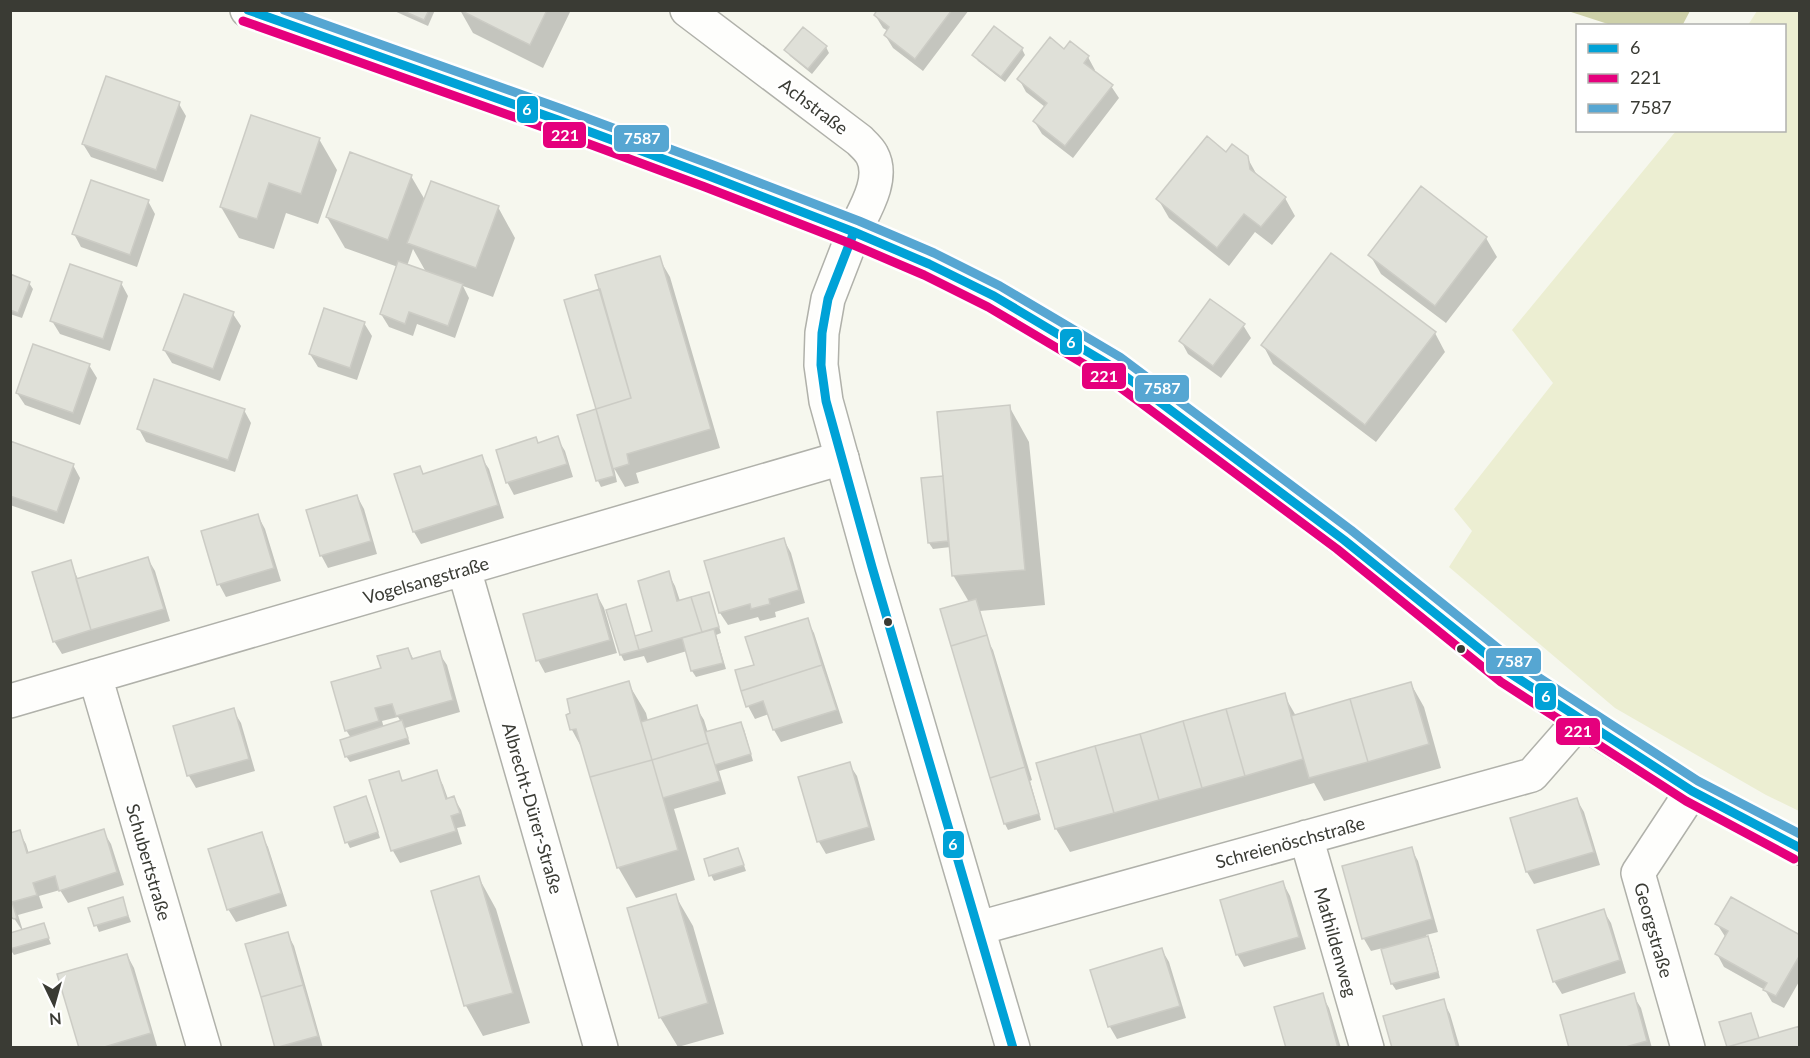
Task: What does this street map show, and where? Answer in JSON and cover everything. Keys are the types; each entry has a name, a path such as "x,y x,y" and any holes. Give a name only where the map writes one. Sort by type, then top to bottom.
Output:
{"street":[{"path":"247,10 558,120 855,232 929,264 994,296 1113,367 1327,528 1508,672 1692,790 1800,848"},
{"name":"Achstraße","path":"687,10 859,140 872,155 876,168 870,198 828,299 822,333 821,365 826,401 1013,1047"},
{"name":"Vogelsangstraße","path":"10,701 842,458"},
{"name":"Albrecht-Dürer-Straße","path":"464,569 601,1047"},
{"name":"Schubertstraße","path":"95,676 204,1047"},
{"name":"Schreienöschstraße","path":"979,928 1532,775 1580,720"},
{"name":"Georgstraße","path":"1688,1047 1638,873 1692,790"},
{"name":"Mathildenweg","path":"1306,837 1366,1047"}],"shaded area":[{"path":"1568,11 1690,11 1683,24 1608,24"},
{"path":"1757,11 1799,11 1799,811 1766,795 1615,708 1449,567 1472,531 1454,509 1553,383 1512,330 1675,132 1786,132 1786,24 1749,24"}],"building":[{"path":"401,10 429,10 424,20"},
{"path":"460,10 547,10 530,45"},
{"path":"877,10 952,10 915,59 884,35 889,27 874,15"},
{"path":"994,26 1023,48 1001,77 972,55"},
{"path":"803,27 827,46 808,69 784,50"},
{"path":"1050,37 1064,49 1070,41 1089,56 1084,63 1113,85 1065,146 1033,121 1047,103 1017,79"},
{"path":"106,76 180,102 156,170 82,144"},
{"path":"251,115 320,138 301,194 269,183 257,219 220,207"},
{"path":"1207,136 1226,152 1232,144 1248,156 1250,169 1286,197 1261,227 1244,214 1217,248 1156,199"},
{"path":"350,152 412,175 388,240 326,217"},
{"path":"91,180 149,200 130,255 72,234"},
{"path":"431,181 499,206 476,268 407,243"},
{"path":"1421,186 1487,237 1435,306 1368,255"},
{"path":"1331,253 1436,332 1365,425 1261,345"},
{"path":"660,256 711,429 627,454 629,464 613,469 596,409 631,398 595,275"},
{"path":"398,261 463,284 448,326 409,312 405,324 380,314"},
{"path":"70,264 122,282 103,339 50,321"},
{"path":"10,274 30,282 18,313 10,310"},
{"path":"600,289 631,398 596,409 564,300"},
{"path":"184,294 234,312 213,369 163,350"},
{"path":"1210,299 1245,324 1213,366 1179,341"},
{"path":"324,308 365,322 350,368 309,354"},
{"path":"33,344 90,364 73,413 16,393"},
{"path":"154,379 245,409 228,460 137,429"},
{"path":"1010,405 1025,570 952,576 937,412"},
{"path":"596,409 614,476 596,481 577,415"},
{"path":"558,436 567,464 506,483 496,450 536,437 538,443"},
{"path":"10,441 74,464 57,512 10,496"},
{"path":"482,455 498,505 413,532 394,474 420,466 423,474"},
{"path":"943,476 948,541 928,543 921,478"},
{"path":"357,495 371,541 320,556 306,510"},
{"path":"258,514 274,568 217,585 201,531"},
{"path":"784,538 799,590 769,599 770,604 751,609 750,604 719,613 704,561"},
{"path":"148,557 164,609 91,630 76,579"},
{"path":"71,560 91,630 53,642 32,572"},
{"path":"669,571 677,601 691,597 702,632 639,650 635,636 652,631 638,581"},
{"path":"709,592 719,627 702,632 691,597"},
{"path":"597,594 610,640 536,661 523,614"},
{"path":"976,599 987,635 951,646 940,609"},
{"path":"626,604 639,650 620,655 606,610"},
{"path":"808,618 822,665 741,691 735,670 754,665 745,637"},
{"path":"714,629 723,663 691,671 682,638"},
{"path":"987,635 1025,767 990,778 951,646"},
{"path":"408,648 412,659 440,651 453,700 396,716 392,704 375,708 379,721 345,731 331,682 381,668 377,656"},
{"path":"822,665 837,710 773,730 763,701 746,707 741,691"},
{"path":"629,681 652,760 590,777 576,729 570,730 566,715 570,713 567,699"},
{"path":"1411,682 1429,744 1368,762 1350,699"},
{"path":"1285,693 1303,759 1245,776 1226,709"},
{"path":"1350,699 1368,762 1309,778 1291,716"},
{"path":"697,705 708,743 652,760 641,722"},
{"path":"234,708 249,759 187,776 173,726"},
{"path":"1226,709 1245,776 1202,788 1183,721"},
{"path":"402,720 408,738 345,757 340,740"},
{"path":"1183,721 1202,788 1159,800 1140,734"},
{"path":"741,722 751,754 715,765 705,732"},
{"path":"1140,734 1159,800 1114,813 1095,746"},
{"path":"708,743 720,781 663,798 652,760"},
{"path":"1095,746 1114,813 1055,829 1036,763"},
{"path":"652,760 678,850 617,868 590,777"},
{"path":"850,762 869,827 817,842 798,777"},
{"path":"1025,767 1039,814 1004,824 990,778"},
{"path":"437,770 446,799 454,796 460,813 451,816 456,831 391,851 369,780 399,771 402,781"},
{"path":"366,796 378,832 345,843 334,807"},
{"path":"1577,798 1594,852 1526,872 1510,818"},
{"path":"104,829 117,872 59,891 55,876 33,883 37,895 12,902 17,918 10,917 10,833 20,830 27,853"},
{"path":"262,832 281,893 227,910 208,849"},
{"path":"1412,847 1432,919 1362,939 1342,866"},
{"path":"738,848 744,865 709,876 704,859"},
{"path":"479,876 513,993 464,1006 431,891"},
{"path":"1283,881 1299,937 1236,955 1220,900"},
{"path":"676,894 708,1003 659,1018 627,908"},
{"path":"123,897 128,916 94,926 88,908"},
{"path":"1731,897 1800,935 1800,955 1776,996 1763,990 1767,983 1715,954 1728,931 1715,924"},
{"path":"1604,909 1620,960 1553,982 1537,930"},
{"path":"44,923 49,938 10,949 10,933"},
{"path":"288,932 303,985 261,997 245,944"},
{"path":"1428,936 1438,972 1391,984 1381,949"},
{"path":"1162,948 1180,1006 1108,1027 1090,970"},
{"path":"127,954 151,1033 101,1048 79,1048 57,974"},
{"path":"303,985 318,1036 275,1048 261,997"},
{"path":"1323,993 1338,1048 1286,1048 1274,1007"},
{"path":"1634,993 1647,1041 1622,1048 1569,1048 1560,1015"},
{"path":"1444,999 1457,1048 1392,1048 1383,1016"},
{"path":"1751,1013 1759,1038 1727,1047 1719,1022"},
{"path":"1800,1026 1800,1048 1732,1048 1731,1046"}],"transit line":[{"name":"6","path":"248,10 709,176 854,232 929,264 994,296 1113,367 1344,540 1508,672 1692,791 1800,848"},
{"name":"7587","path":"284,10 562,109 859,221 934,253 1000,286 1120,357 1351,530 1515,662 1698,781 1800,834"},
{"name":"221","path":"243,21 705,187 849,243 924,275 988,307 1106,377 1337,549 1501,682 1686,801 1794,859"},
{"name":"6","path":"854,232 828,299 822,333 821,365 826,401 872,567 1013,1048"}]}
